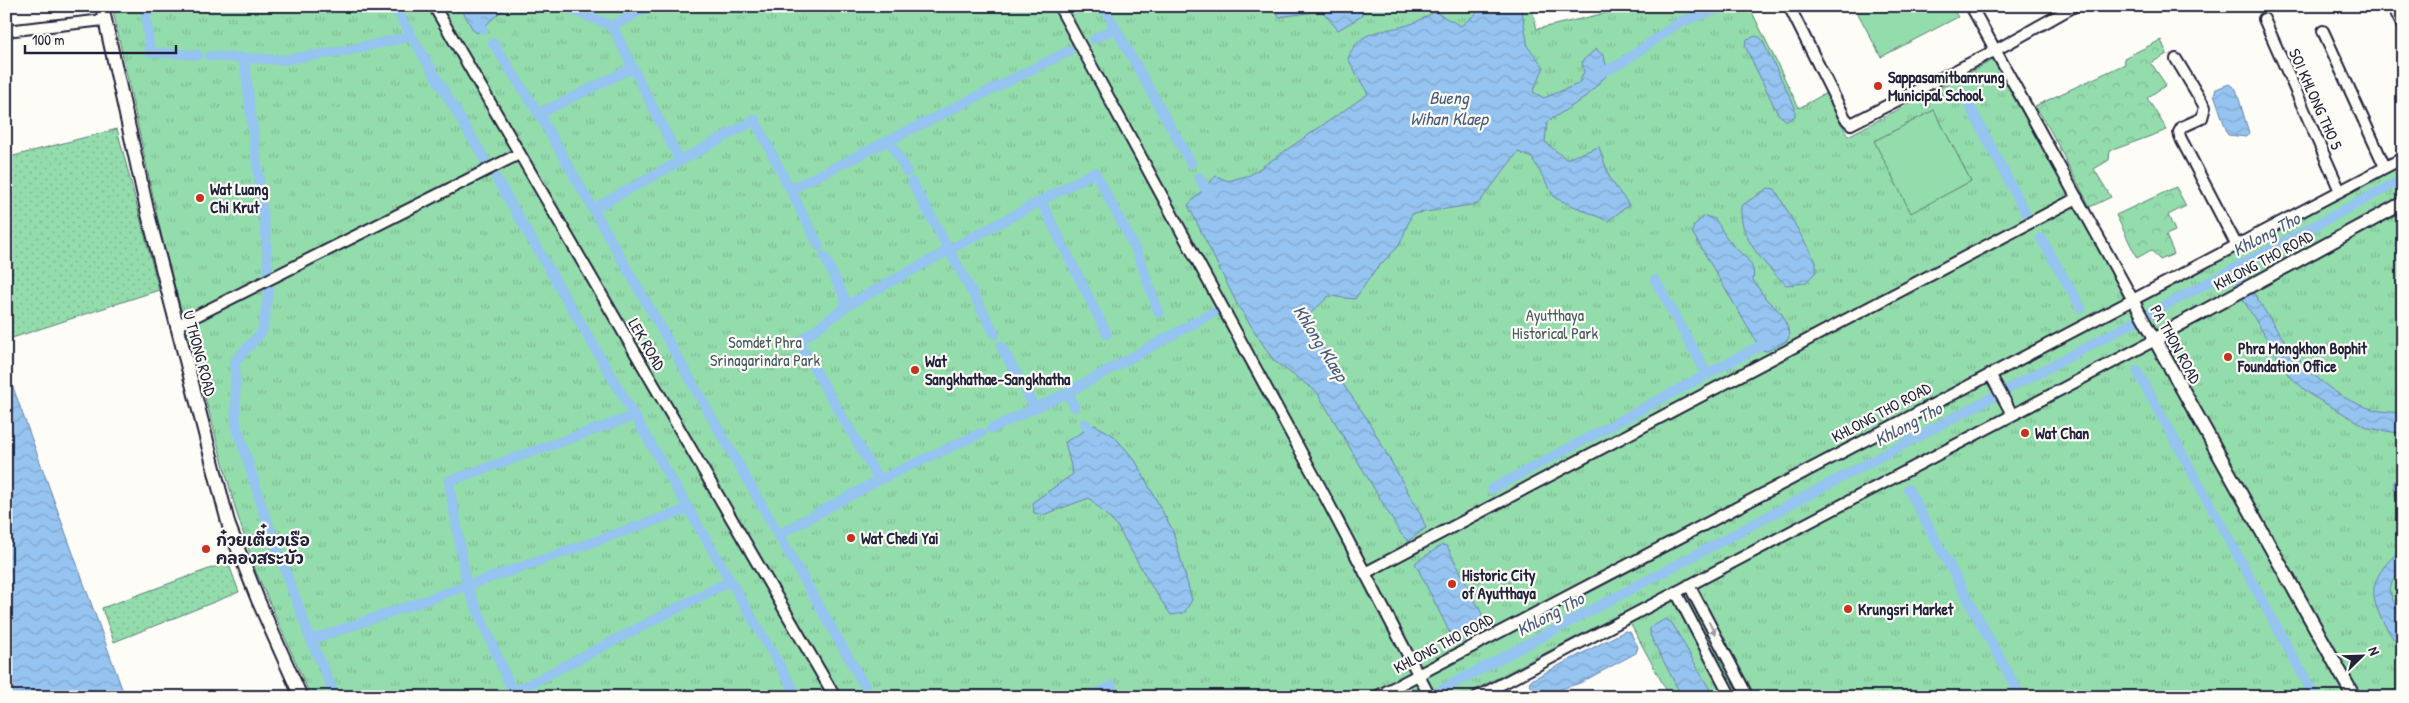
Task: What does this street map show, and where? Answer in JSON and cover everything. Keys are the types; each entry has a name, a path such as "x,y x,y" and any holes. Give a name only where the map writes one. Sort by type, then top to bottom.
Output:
{"main road":[{"name":"U THONG ROAD","path":"102,6 148,214 176,326 236,547 301,697"},
{"name":"KHLONG THO ROAD","path":"2152,336 2173,328 2403,203"},
{"name":"PA THON ROAD","path":"2152,336 2354,697"}],"street":[{"name":"LEK ROAD","path":"434,6 835,697"},
{"path":"1059,6 1430,697"},
{"path":"1789,6 1845,118 1851,124 1996,50 2075,6"},
{"name":"PA THON ROAD","path":"1971,6 2152,336"},
{"path":"2393,6 2403,27"},
{"name":"SOI KHLONG THO 5","path":"2264,19 2340,191"},
{"path":"6,31 104,20"},
{"path":"2323,31 2385,167"},
{"path":"2176,59 2205,108 2202,118 2182,127 2179,132 2180,137 2237,246"},
{"path":"176,326 519,154"},
{"name":"KHLONG THO ROAD","path":"1376,697 2135,303 2237,246 2403,158"},
{"path":"1365,573 2077,198"},
{"name":"KHLONG THO ROAD","path":"1477,697 2152,336"},
{"path":"1992,376 2010,411"},
{"path":"1689,584 1748,697"},
{"path":"1676,592 1731,697"}],"green space":[{"path":"112,6 1531,6 1537,29 1636,6 1749,6 1799,108 1826,93 1848,136 1993,60 2131,308 2403,164 2403,697 1670,697 1624,612 1461,697 311,697 256,572 236,511 164,247"},
{"path":"1854,6 1951,6 1958,17 1881,57"},
{"path":"2161,40 2167,54 2151,63 2166,85 2147,98 2167,130 2110,151 2109,160 2094,169 2111,197 2090,207 2050,130 2035,106 2125,64 2124,58"},
{"path":"1934,110 1971,181 1911,213 1874,141"},
{"path":"117,129 159,290 6,340 6,158"},
{"path":"2176,187 2186,206 2168,215 2175,231 2166,235 2174,254 2160,260 2151,250 2137,258 2116,215"},
{"path":"228,562 239,592 114,642 102,608"}],"water":[{"path":"460,6 507,6 477,33 473,30"},
{"path":"1275,6 1361,6 1362,16 1338,30 1322,11 1279,17"},
{"name":"Bueng Wihan Klaep","path":"1485,6 1521,6 1528,47 1544,67 1533,92 1544,98 1578,84 1584,72 1582,61 1596,49 1604,56 1608,74 1583,99 1547,122 1545,142 1566,159 1599,147 1610,179 1629,205 1608,221 1555,198 1532,158 1518,152 1478,204 1412,214 1399,246 1375,270 1355,299 1329,296 1307,317 1340,380 1366,417 1420,513 1426,528 1408,541 1401,534 1317,392 1273,360 1237,304 1188,205 1216,176 1228,181 1250,175 1368,94 1348,59 1359,41 1366,36 1411,24 1435,12 1461,26"},
{"path":"1756,36 1761,38 1795,107 1795,116 1787,121 1778,114 1745,46 1747,39"},
{"path":"2229,84 2236,89 2249,133 2246,137 2228,135 2214,94 2216,89"},
{"path":"1768,188 1775,189 1816,262 1816,272 1805,283 1786,285 1754,250 1744,229 1741,206"},
{"path":"1705,216 1715,219 1734,247 1750,263 1754,273 1753,280 1766,299 1782,314 1790,334 1787,341 1767,351 1761,350 1692,232 1694,225"},
{"path":"2252,290 2288,345 2316,377 2351,401 2376,410 2403,413 2403,434 2369,428 2312,396 2289,376 2241,296"},
{"path":"6,370 10,379 125,697 6,697"},
{"path":"1095,425 1113,435 1135,460 1173,531 1192,600 1184,613 1171,615 1152,587 1117,526 1089,498 1043,515 1034,513 1033,502 1073,474 1065,442"},
{"path":"2403,475 2403,510 2394,489 2394,481"},
{"path":"1442,545 1447,546 1483,616 1482,621 1456,636 1450,633 1415,563"},
{"path":"2403,547 2403,570 2394,578 2389,590 2403,624 2403,652 2381,618 2374,599 2374,589 2381,571"},
{"path":"1665,619 1672,623 1714,697 1682,697 1650,635 1650,628"},
{"path":"1625,631 1630,632 1638,647 1636,653 1580,683 1546,694 1533,690 1529,683 1533,679"}],"waterway":[{"path":"145,6 150,52 198,55"},
{"path":"394,6 485,160"},
{"path":"471,6 483,29"},
{"path":"563,6 612,26"},
{"path":"650,6 612,26 680,161 755,120 819,246"},
{"name":"Khlong Klaep","path":"1103,6 1191,163"},
{"path":"1596,75 1620,64 1680,22 1726,6"},
{"path":"1094,39 1115,28"},
{"path":"210,56 282,60 349,50 412,36"},
{"path":"493,43 539,114 871,697"},
{"path":"791,189 1069,51"},
{"path":"244,59 266,237 268,272"},
{"path":"539,114 632,68"},
{"path":"1964,95 2025,212"},
{"path":"890,141 907,172"},
{"path":"593,209 680,161"},
{"path":"995,334 949,250 1095,172 1137,252 1159,313"},
{"name":"Khlong Klaep","path":"1199,177 1211,198"},
{"path":"496,178 798,697"},
{"name":"Khlong Tho","path":"1428,697 2403,179"},
{"path":"848,305 949,250 912,182"},
{"path":"1041,201 1107,334"},
{"path":"2041,238 2081,308"},
{"path":"824,256 848,305 799,342 879,480 981,433"},
{"path":"2232,270 2247,295"},
{"path":"1655,280 1707,374"},
{"path":"269,290 262,332 235,361 236,424 264,513 311,640 336,697"},
{"path":"991,429 1067,393 1214,312"},
{"path":"1492,489 1771,340"},
{"path":"1001,346 1035,408"},
{"path":"2137,371 2315,697"},
{"path":"1067,393 1075,407"},
{"path":"515,697 467,586 449,481 634,416"},
{"path":"1085,423 1096,441"},
{"path":"778,535 879,480"},
{"path":"1908,489 2021,697"},
{"path":"311,640 688,509"},
{"path":"504,697 730,581"},
{"path":"1090,697 1112,686"}],"place":[{"name":"Sappasamitbamrung Municipal School","path":"1878,86"},
{"name":"Wat Luang Chi Krut","path":"200,198"},
{"name":"Phra Mongkhon Bophit Foundation Office","path":"2228,357"},
{"name":"Wat Sangkhathae–Sangkhatha","path":"915,370"},
{"name":"Wat Chan","path":"2025,433"},
{"name":"Wat Chedi Yai","path":"851,538"},
{"name":"ก๋วยเตี๋ยวเรือ คลองสระบัว","path":"206,549"},
{"name":"Historic City of Ayutthaya","path":"1452,584"},
{"name":"Krungsri Market","path":"1848,609"}],"park label":[{"name":"Ayutthaya Historical Park","path":"1555,324"},
{"name":"Somdet Phra Srinagarindra Park","path":"765,351"}]}
